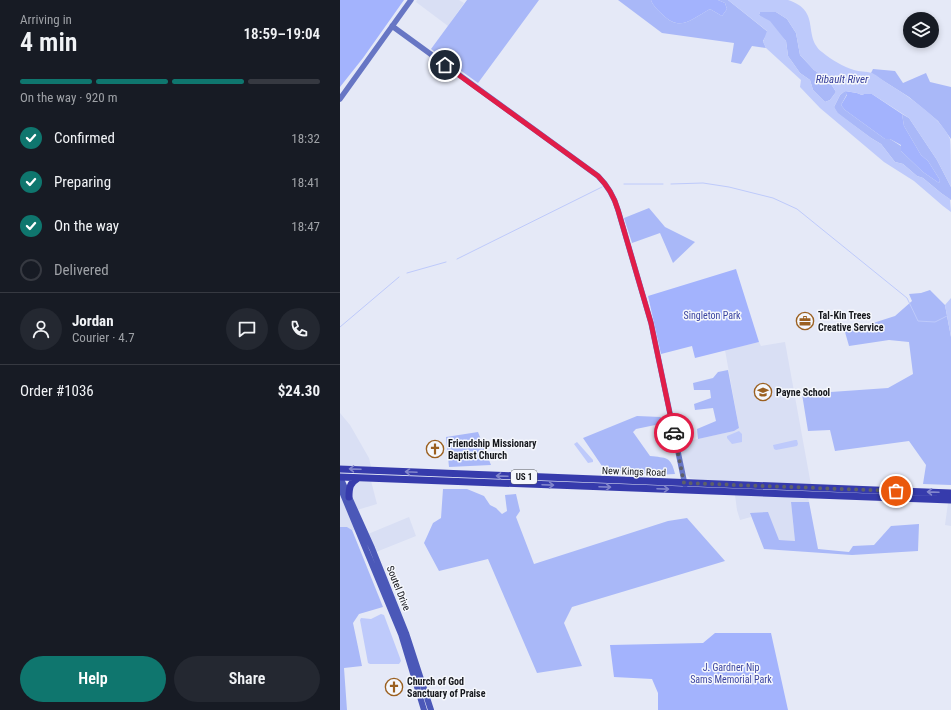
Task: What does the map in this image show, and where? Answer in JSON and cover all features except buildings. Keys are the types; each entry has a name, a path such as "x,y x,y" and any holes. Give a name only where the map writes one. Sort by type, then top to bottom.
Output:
{"highway":[{"name":"New Kings Road","path":"340,469 951,500"},
{"name":"New Kings Road","path":"340,477 951,493"},
{"path":"349,497 349,487 351,483 358,478"}],"main road":[{"name":"Soutel Drive","path":"340,477 372,548 406,633 431,710"},
{"name":"Soutel Drive","path":"340,487 401,634 424,710"}],"street":[{"path":"340,99 411,0"},
{"path":"392,26 598,176 609,189 618,210 651,323 685,487"}],"shaded area":[{"path":"417,0 459,0 464,3 448,26 416,2"},
{"path":"467,0 539,0 478,83 431,49"},
{"path":"618,0 651,0 656,8 669,20 675,23 681,23 692,20 710,9 722,16 727,9 725,3 718,0 728,0 768,32 763,41 766,48 752,46 741,64 731,62 734,43 662,33"},
{"path":"760,12 776,12 787,19 796,33 800,55 814,70 828,79 836,92 830,100 825,102 813,90 810,80 800,73 788,56 786,41 759,15"},
{"path":"873,69 895,71 903,83 926,73 930,82 951,87 951,139 938,121 909,97 871,73"},
{"path":"845,91 847,94 841,105 845,110 885,139 890,139 901,146 901,151 923,172 939,183 940,180 928,161 921,155 904,126 902,114 909,118 937,160 951,187 951,200 903,164 895,162 881,144 837,113 834,107 840,95"},
{"path":"649,208 665,227 695,242 673,263 660,233 632,243 624,218"},
{"path":"930,290 945,305 951,337 951,485 923,484 926,465 909,441 835,451 830,430 808,431 802,394 888,388 913,374 909,342 889,340 849,346 845,332 895,316 912,301 909,294 921,293"},
{"path":"759,342 761,346 785,342 811,485 716,482 690,478 685,473 679,443 734,431 739,428 725,350"},
{"path":"728,370 739,428 734,431 698,439 697,429 716,421 713,408 695,410 694,404 711,398 710,390 694,390 693,383 713,378 718,372"},
{"path":"340,413 350,425 369,458 371,467 340,465"},
{"path":"637,416 661,417 660,424 636,429 633,432 650,456 664,458 670,461 675,474 655,475 604,469 583,438"},
{"path":"478,432 491,465 449,467 446,437"},
{"path":"356,481 371,481 377,504 357,510 351,493"},
{"path":"443,489 467,489 484,496 490,505 502,514 507,511 505,495 516,494 520,511 516,517 534,564 668,521 687,518 725,561 572,607 564,623 582,666 537,673 488,559 439,571 424,543 433,523 441,518"},
{"path":"340,494 355,530 347,527 340,527"},
{"path":"735,495 808,497 809,502 791,502 795,541 779,540 750,514 751,517 740,520"},
{"path":"791,502 809,502 818,549 849,552 853,546 874,545 891,526 919,524 918,551 852,555 764,549 750,513 768,512 779,540 795,541"},
{"path":"948,503 951,503 951,526 945,525"},
{"path":"409,517 416,536 376,552 368,534"},
{"path":"340,527 347,527 352,530 383,607 359,614 353,623 362,666 344,668 347,710 340,710"}],"green space":[{"path":"340,0 404,0 363,58 340,87"},
{"path":"651,0 718,0 725,3 727,9 722,16 710,9 692,20 675,23 663,15 654,6"},
{"path":"845,91 862,95 872,94 902,114 904,126 921,155 928,161 940,180 939,183 923,172 901,151 901,145 890,139 885,139 845,110 841,105 847,95"},
{"name":"Singleton Park","path":"736,269 759,342 695,358 692,346 661,354 648,296"},
{"name":"J. Gardner Nip Sams Memorial Park","path":"715,633 771,633 788,710 658,710 658,693 652,679 614,677 610,645 703,643"}],"water":[{"name":"Ribault River","path":"728,0 788,0 798,5 805,11 810,24 813,39 816,46 822,52 845,67 856,71 870,72 874,74 913,100 932,115 946,131 950,139 951,187 937,160 909,118 872,94 862,95 845,91 840,95 834,107 838,113 881,144 895,162 903,164 917,176 923,178 950,199 951,212 914,181 884,162 820,108 800,87 801,80 766,48 763,42 767,31","holes":["760,12 776,12 787,19 796,33 800,55 814,70 828,79 836,92 830,100 825,102 813,90 810,80 800,73 788,56 786,41 770,21 759,15"]},
{"path":"951,298 951,337 945,305"},
{"path":"739,431 742,434 742,442 732,444 727,436"},
{"path":"797,440 797,446 776,450 774,449 773,445"},
{"path":"577,442 593,460 593,462 588,463 574,444"},
{"path":"381,614 384,615 400,658 401,661 399,664 368,663 360,620 361,618 371,619"}],"waterway":[{"path":"671,184 703,183 729,187 773,198 797,209 907,298 918,321 935,322 947,316"},
{"path":"624,184 663,184"},
{"path":"457,259 602,187"},
{"path":"407,273 446,262"},
{"path":"340,327 399,277"}],"way so far":[{"path":"674,433 684,483 896,491"}],"place":[{"name":"Tal-Kin Trees Creative Service","path":"805,321"},
{"name":"Payne School","path":"763,392"},
{"name":"Friendship Missionary Baptist Church","path":"435,449"},
{"name":"Church of God Sanctuary of Praise","path":"394,687"}],"route":[{"path":"445,65 598,176 609,189 618,210 648,313 674,433"}]}
